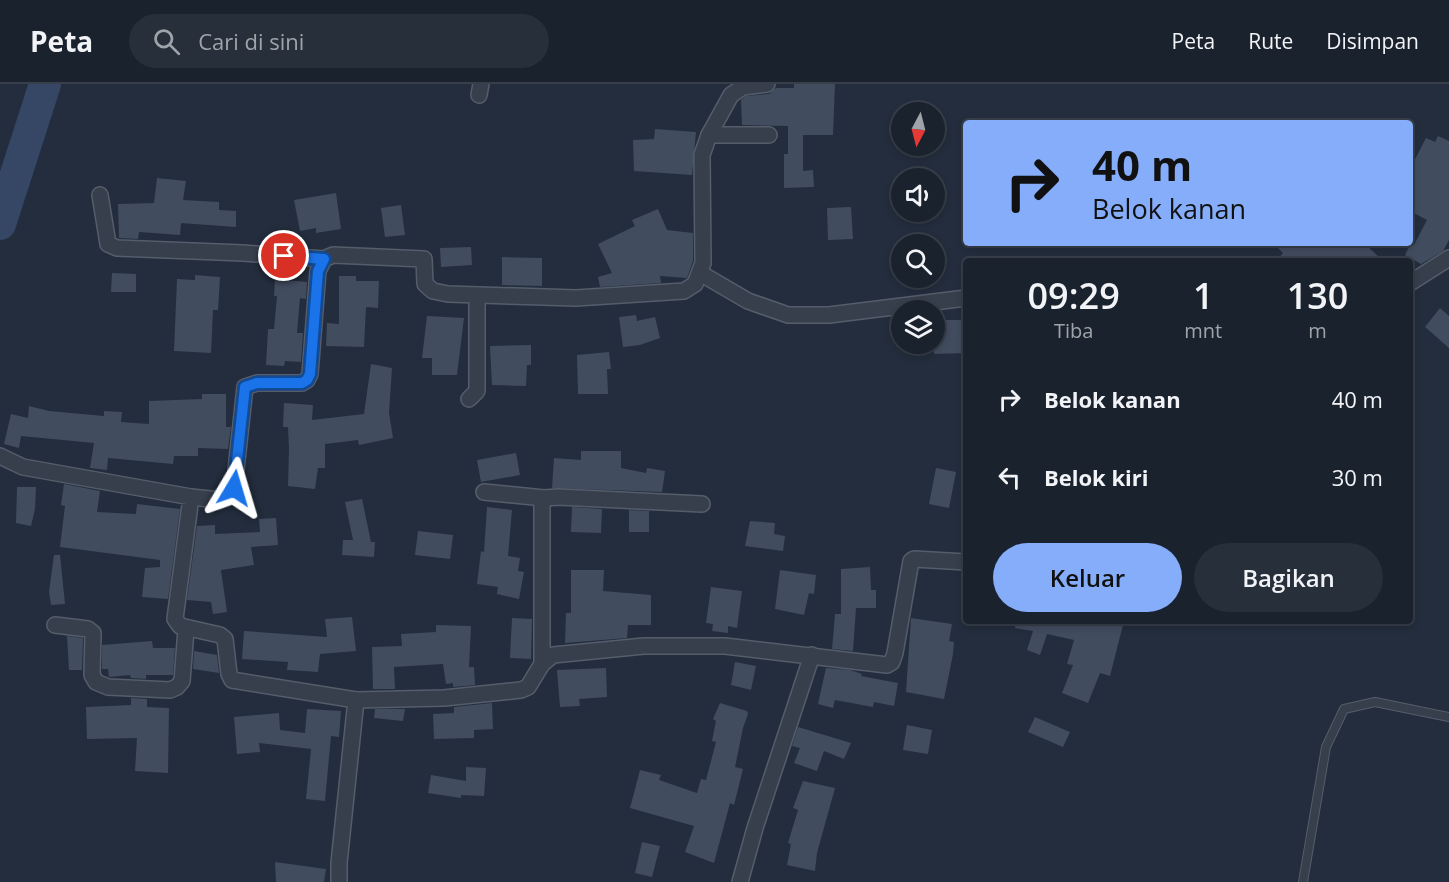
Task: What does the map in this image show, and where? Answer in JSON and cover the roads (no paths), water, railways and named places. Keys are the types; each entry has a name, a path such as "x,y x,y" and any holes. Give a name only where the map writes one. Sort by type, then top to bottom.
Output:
{"street":[{"path":"100,195 108,244 117,248 243,252 324,259 333,255 424,259 425,284 433,291 477,296 576,298 684,291 695,284 703,263 702,155 709,135 731,95 743,87 767,84"},
{"path":"709,135 769,135"},
{"path":"1413,281 1449,258"},
{"path":"0,456 23,466 191,497 220,500 234,488 245,387 257,383 302,383 310,374 318,271 324,259"},
{"path":"700,273 748,301 788,315 829,315 963,298"},
{"path":"470,399 477,391 477,296"},
{"path":"484,492 544,498 558,496 702,504"},
{"path":"191,497 175,619 180,626 220,635 225,639 229,674 232,680 356,700 444,698 521,690 528,687 542,664 553,656 644,646 725,646 887,665 892,662 895,653 911,561 914,559 963,562"},
{"path":"542,664 542,506 544,498"},
{"path":"55,625 88,629 93,633 92,675 96,682 108,687 170,690 182,681 186,629"},
{"path":"740,882 755,828 812,655"},
{"path":"339,882 356,700"}],"lane":[{"path":"1303,882 1326,747 1344,710 1375,702 1449,717"}],"waterway":[{"path":"0,224 45,84"}]}
